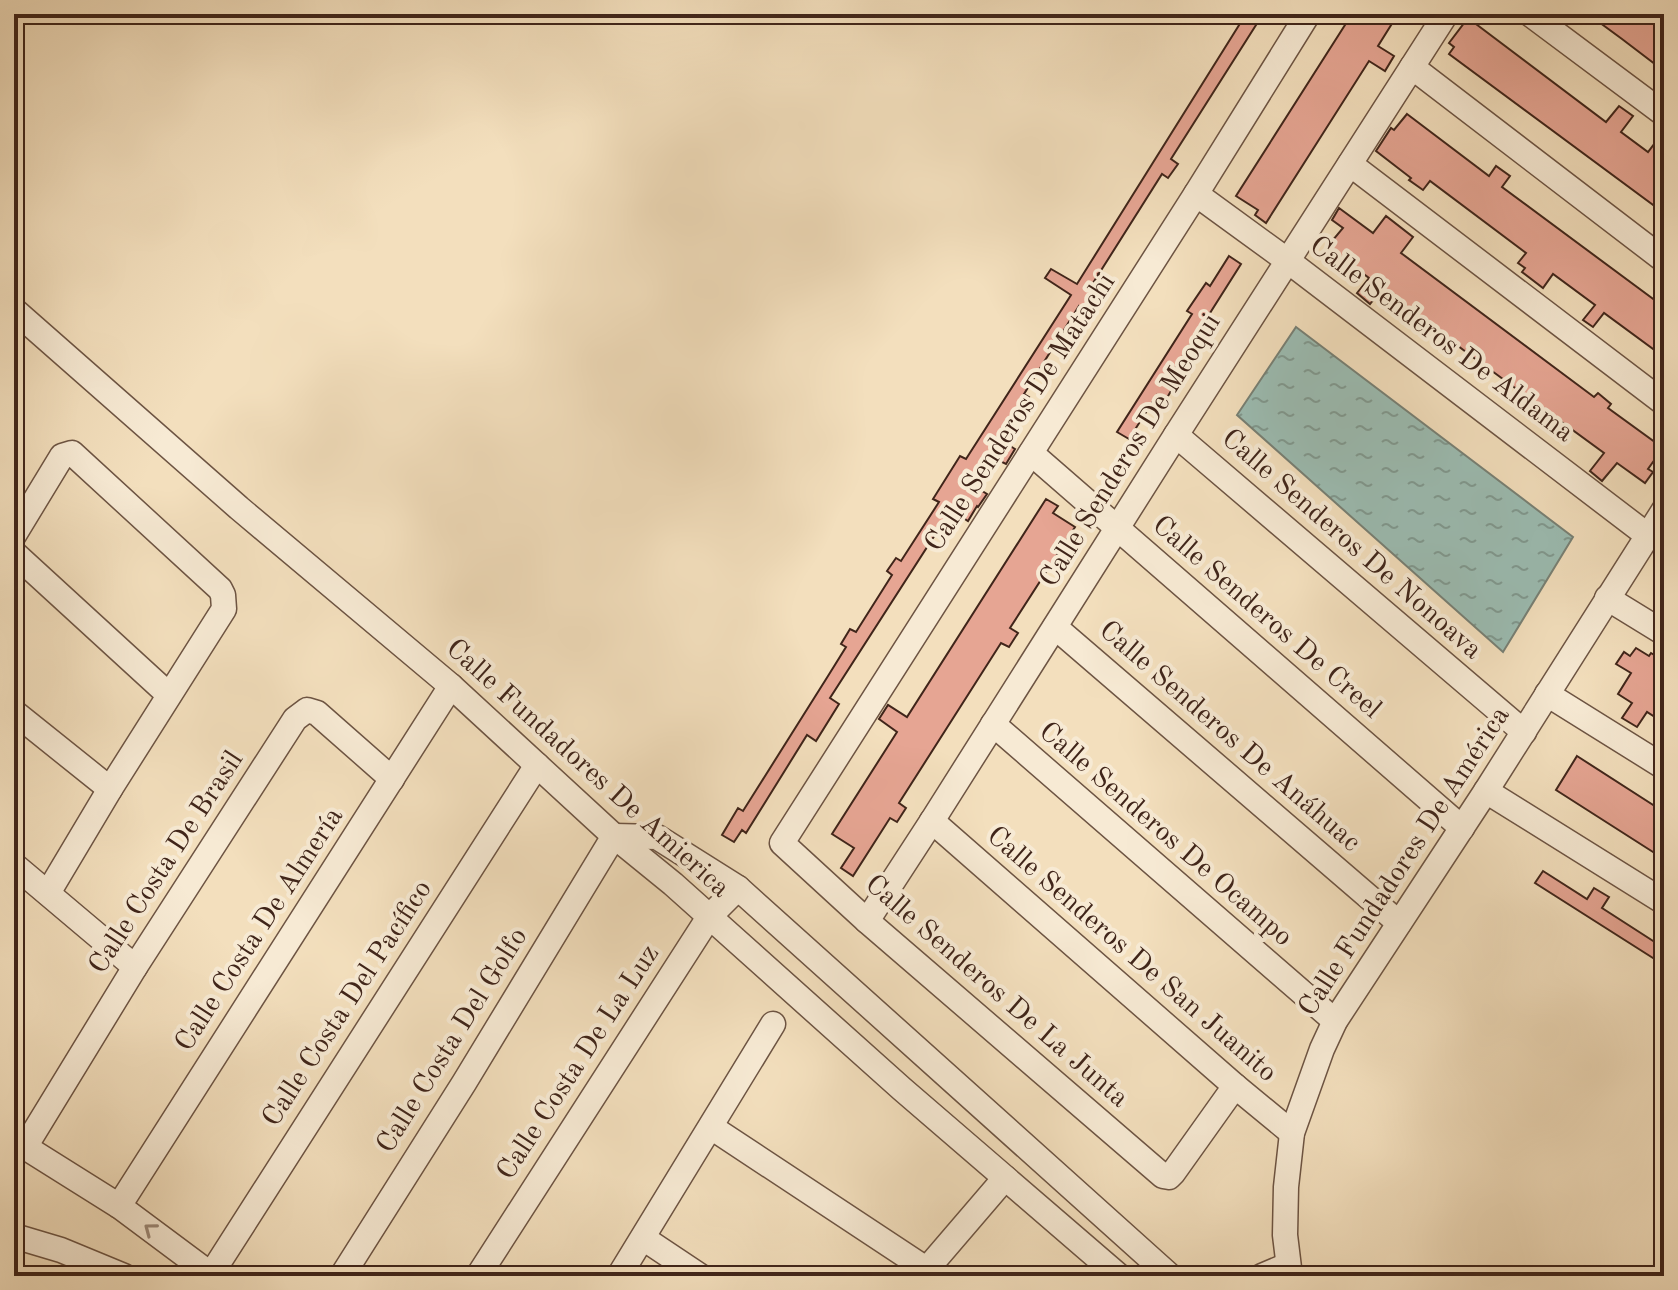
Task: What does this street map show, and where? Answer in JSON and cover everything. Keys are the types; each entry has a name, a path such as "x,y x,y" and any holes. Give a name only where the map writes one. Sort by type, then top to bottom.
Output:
{"street":[{"name":"Calle Senderos De Matachi","path":"782,843 1308,14"},
{"name":"Calle Senderos De Meoqui","path":"867,921 1446,14"},
{"path":"1530,14 1664,114"},
{"path":"1412,67 1664,260"},
{"path":"1350,164 1664,403"},
{"name":"Calle Senderos De Aldama","path":"1196,194 1647,535"},
{"name":"Calle Fundadores De Amierica","path":"14,310 227,498 451,686 614,836 673,884 902,1089 1119,1276"},
{"name":"Calle Senderos De Nonoava","path":"1176,435 1524,732"},
{"path":"14,535 62,456 72,453 223,595 224,609 48,893"},
{"name":"Calle Senderos De Creel","path":"1031,453 1462,828"},
{"name":"Calle Fundadores De América","path":"1289,1271 1285,1235 1292,1133 1310,1079 1335,1021 1524,732 1664,510"},
{"path":"14,553 169,695"},
{"path":"1607,598 1664,633"},
{"name":"Calle Senderos De Anáhuac","path":"1055,627 1399,923"},
{"name":"Calle Costa De Almería","path":"119,1206 451,686"},
{"path":"1547,694 1664,767"},
{"name":"Calle Costa De Brasil","path":"20,1145 300,713 307,710 317,713 392,779"},
{"path":"14,712 110,789"},
{"name":"Calle Senderos De Ocampo","path":"993,724 1335,1021"},
{"name":"Calle Costa Del Pacífico","path":"211,1275 537,765"},
{"path":"1486,791 1664,902"},
{"name":"Calle Senderos De San Juanito","path":"932,821 1292,1133"},
{"path":"614,836 657,837 738,888 1170,1276"},
{"name":"Calle Costa Del Golfo","path":"342,1276 614,836"},
{"name":"Calle Senderos De La Junta","path":"782,843 867,921 1166,1177 1173,1173 1235,1086"},
{"path":"14,865 135,967"},
{"name":"Calle Costa De La Luz","path":"478,1276 709,917 738,888"},
{"path":"619,1276 773,1024"},
{"path":"711,1127 924,1273 1005,1178"},
{"path":"20,1145 119,1206 211,1275"},
{"path":"14,1236 76,1255 124,1276"},
{"path":"643,1238 700,1276"},
{"path":"1262,1276 1289,1271"}],"water":[{"path":"1296,327 1573,537 1503,652 1237,415"}],"building":[{"path":"1246,14 1263,14 1171,159 1178,164 1168,178 1162,174 1088,291 1098,297 1088,312 1079,306 1024,394 1029,397 1002,441 1015,449 1006,464 998,460 979,489 987,494 968,521 951,510 830,698 839,704 816,741 807,735 746,833 742,830 734,842 722,835 738,808 743,811 828,676 846,647 841,644 850,629 856,632 892,575 887,571 896,558 901,561 939,502 933,499 960,456 966,459 1071,295 1045,278 1051,269 1077,284"},
{"path":"1352,14 1398,14 1378,46 1394,56 1385,71 1369,61 1266,223 1255,215 1258,210 1236,196"},
{"path":"1588,14 1664,14 1664,71 1622,39"},
{"path":"1468,18 1606,122 1619,106 1633,116 1621,132 1648,152 1664,131 1664,213 1449,54 1454,47 1449,43"},
{"path":"1407,114 1489,176 1496,166 1510,176 1502,187 1664,307 1664,357 1604,313 1593,327 1583,320 1595,305 1553,274 1543,288 1522,272 1525,268 1518,263 1526,253 1430,181 1423,190 1376,151 1391,128 1394,130"},
{"path":"1339,208 1373,233 1386,216 1413,237 1401,253 1594,397 1598,393 1611,404 1608,408 1663,448 1648,469 1653,472 1645,483 1617,463 1602,481 1590,471 1604,453 1492,371 1489,374 1476,364 1478,361 1382,289 1370,304 1357,293 1369,278 1327,247 1343,228 1332,220"},
{"path":"1229,256 1241,264 1167,381 1174,386 1165,401 1157,395 1129,439 1117,432 1192,314 1187,311 1206,283 1210,286"},
{"path":"1046,499 1058,506 1053,513 1075,527 1010,628 1018,633 1009,647 1001,643 899,803 906,808 897,822 890,818 853,876 841,868 854,848 832,834 897,732 879,719 888,705 907,717"},
{"path":"1636,648 1664,661 1664,723 1647,712 1637,727 1622,718 1632,703 1618,694 1631,673 1616,664 1624,652 1630,656"},
{"path":"1577,756 1664,812 1664,859 1556,790"},
{"path":"1543,871 1587,899 1594,888 1609,897 1602,908 1664,948 1664,965 1535,883"}]}
